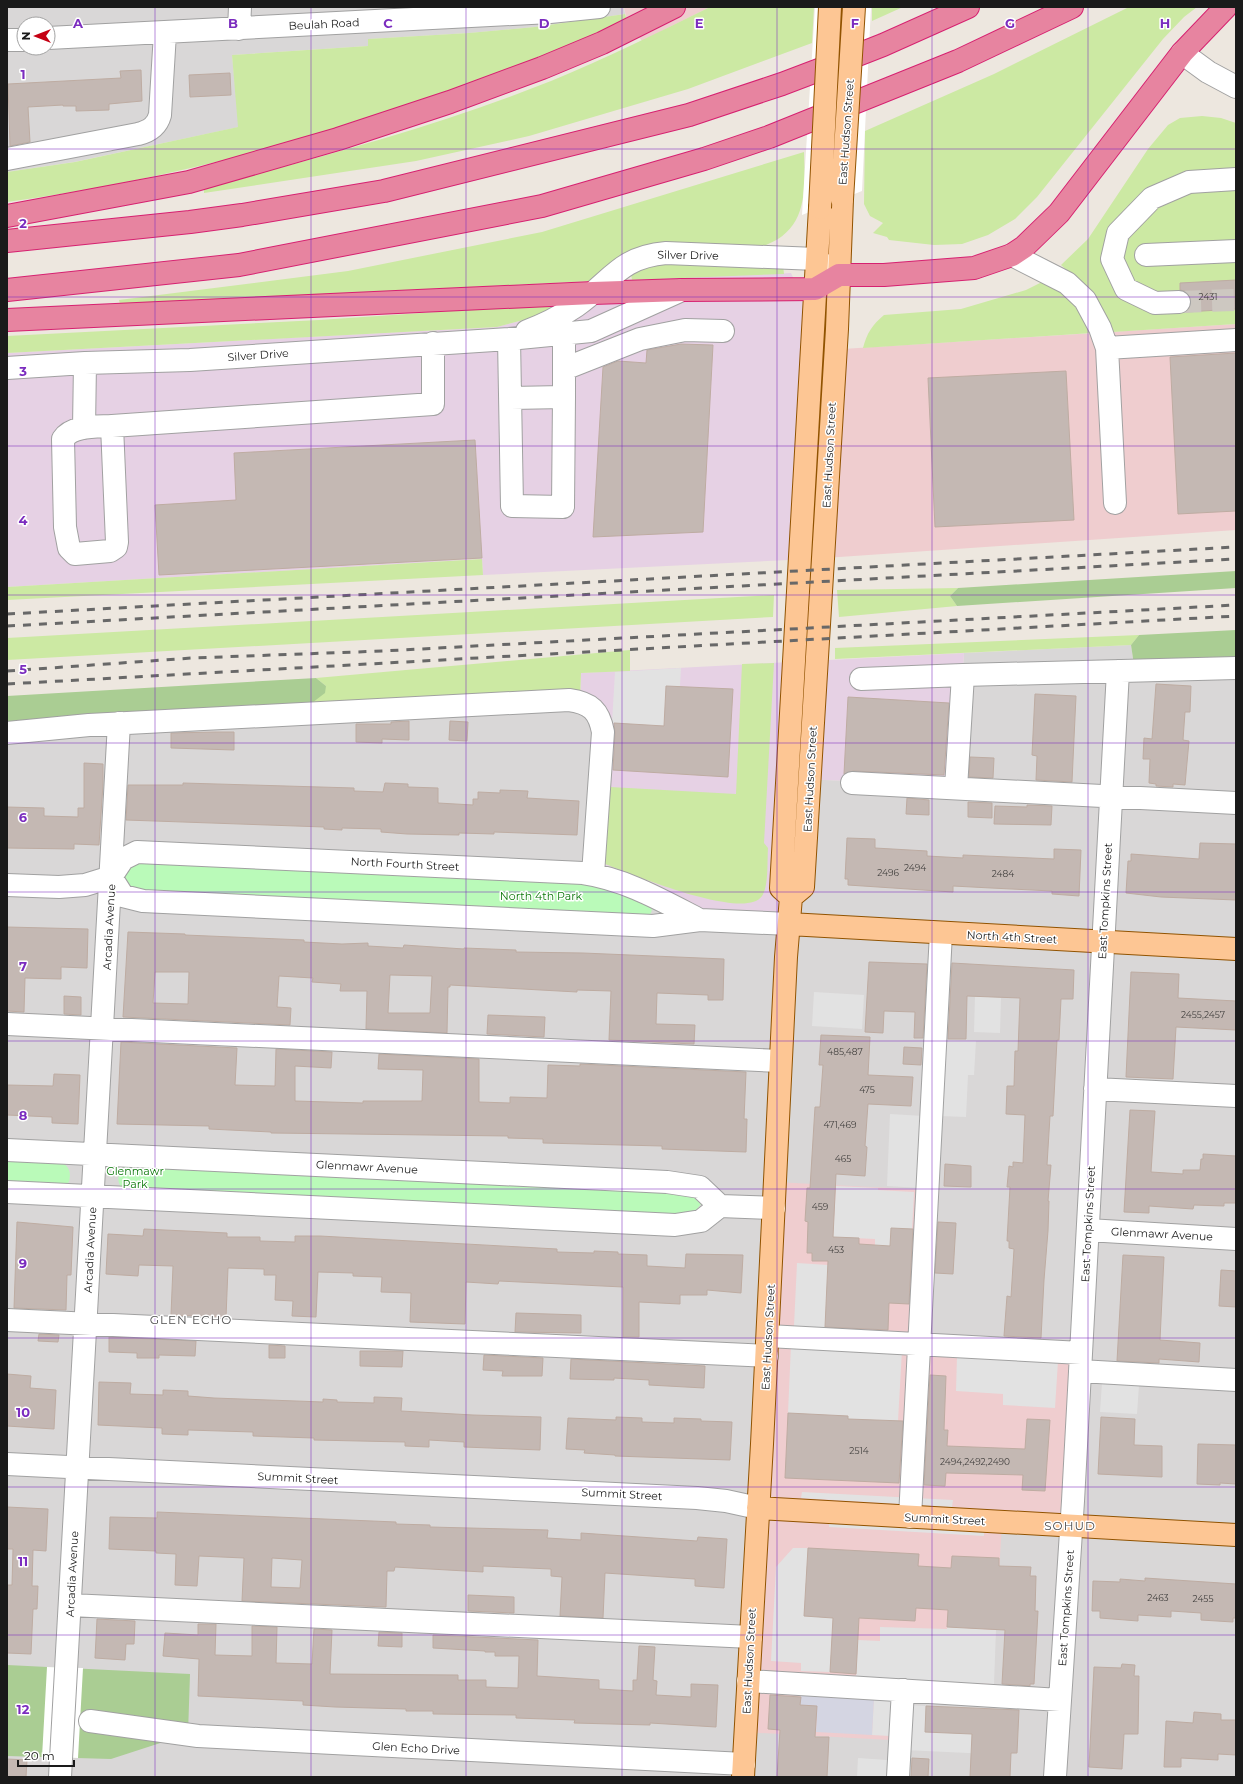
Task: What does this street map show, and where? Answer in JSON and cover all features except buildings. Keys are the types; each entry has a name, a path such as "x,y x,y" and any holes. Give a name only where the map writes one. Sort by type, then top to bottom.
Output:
{"highway":[{"path":"7,216 189,182 338,139 450,102 542,68 602,43 674,7"},
{"path":"7,241 242,216 384,191 689,115 782,84 832,65 883,45 968,7"},
{"path":"7,290 239,265 542,206 704,159 769,137 958,61 1072,7"},
{"path":"7,320 682,290 815,289 839,275 884,275 974,268 1012,255 1024,247 1059,213 1182,54 1226,7"}],"main road":[{"name":"East Hudson Street","path":"791,898 781,888 830,7"},
{"name":"East Hudson Street","path":"743,1771 767,1346 780,1061 791,898 803,887 854,7"},
{"name":"North 4th Street","path":"789,924 1236,949"},
{"name":"Summit Street","path":"758,1508 1236,1535"}],"street":[{"path":"239,29 240,7"},
{"name":"Beulah Road","path":"56,38 550,12 599,7"},
{"path":"7,159 138,134 150,130 158,121 160,115 165,32"},
{"path":"1182,54 1208,72 1236,87"},
{"path":"1179,302 1155,303 1126,289 1112,259 1118,233 1152,198 1189,182 1236,179"},
{"path":"1146,255 1236,251"},
{"name":"Silver Drive","path":"509,339 555,319 593,294 628,263 640,257 666,253 816,259"},
{"path":"1012,255 1067,283 1085,300 1100,328 1107,348 1116,503"},
{"path":"816,259 839,275"},
{"name":"Silver Drive","path":"7,368 85,363 190,360 509,339 591,331 682,290"},
{"path":"564,369 640,339 685,330 723,330"},
{"path":"509,339 512,506 563,507 564,333"},
{"path":"1107,348 1236,340"},
{"path":"112,426 116,547 110,551 75,554 70,548 65,528 63,439 70,432 84,428 112,426 433,404 433,343"},
{"path":"84,428 85,363"},
{"path":"511,398 564,396"},
{"path":"861,679 1236,668"},
{"name":"East Tompkins Street","path":"1055,1777 1088,1230 1118,671"},
{"path":"956,788 963,675"},
{"path":"7,733 119,723 570,700 580,701 589,705 596,712 601,721 603,732 593,874"},
{"name":"Arcadia Avenue","path":"60,1767 94,1197 119,723"},
{"path":"852,783 1236,803"},
{"name":"North Fourth Street","path":"700,920 647,893 593,874 137,852 123,859 111,878 123,896 143,901 653,926 700,920 789,924"},
{"path":"7,885 60,887 85,885 111,878"},
{"path":"910,1517 941,933"},
{"path":"7,1024 780,1061"},
{"path":"1095,1089 1236,1096"},
{"name":"Glenmawr Avenue","path":"7,1150 668,1182 700,1187 720,1206"},
{"path":"7,1192 675,1225 701,1221 720,1206 774,1208"},
{"name":"Glenmawr Avenue","path":"1088,1230 1236,1239"},
{"path":"7,1320 86,1324 767,1346 919,1344 1236,1380"},
{"name":"Summit Street","path":"7,1464 697,1498 726,1501 758,1508"},
{"path":"70,1605 751,1637"},
{"path":"748,1681 1060,1700"},
{"path":"898,1777 903,1690"},
{"name":"Glen Echo Drive","path":"90,1721 198,1736 743,1771"}],"shaded area":[{"path":"7,7 624,7 625,14 535,27 469,33 369,39 368,46 232,55 239,127 74,162 7,172"},
{"path":"624,7 710,7 642,41 627,21"},
{"path":"791,273 827,350 810,559 483,575 482,559 7,587 7,353 496,327 554,312 593,281"},
{"path":"1236,324 1236,530 810,559 827,350"},
{"path":"1131,645 1134,665 1236,657 1236,1777 7,1777 7,726 538,696 798,779 956,785 964,653"},
{"path":"964,653 956,785 798,779 789,924 700,920 593,874 603,732 580,701 581,673"},
{"path":"681,668 680,686 666,686 664,726 612,723 615,672"},
{"path":"814,992 864,995 862,1029 812,1026"},
{"path":"975,996 1001,998 1000,1033 974,1032"},
{"path":"944,1040 976,1041 974,1075 968,1075 966,1117 940,1116"},
{"path":"890,1114 924,1116 920,1188 887,1186"},
{"path":"775,1182 928,1190 919,1344 1081,1353 1071,1526 1002,1522 992,1695 910,1691 908,1741 743,1732"},
{"path":"836,1186 878,1188 878,1190 914,1192 912,1229 890,1247 875,1246 875,1239 833,1237"},
{"path":"797,1263 828,1265 825,1328 794,1326"},
{"path":"791,1345 902,1350 898,1421 848,1419 848,1416 788,1413"},
{"path":"957,1356 1058,1361 1055,1408 1003,1405 1003,1394 956,1391"},
{"path":"1102,1383 1139,1385 1137,1414 1100,1412"},
{"path":"802,1492 953,1500 952,1507 801,1498"},
{"path":"829,1519 984,1528 984,1536 829,1527"},
{"path":"793,1548 808,1548 804,1616 833,1618 830,1672 801,1671 801,1663 771,1661 776,1567"},
{"path":"880,1627 947,1629 947,1627 996,1630 994,1684 856,1680 858,1640 880,1641"},
{"path":"801,1693 874,1697 872,1735 816,1732 817,1706 800,1705"},
{"path":"874,1697 892,1698 890,1736 872,1735"},
{"path":"906,1705 926,1706 925,1732 991,1735 990,1754 904,1750"},
{"path":"858,1758 887,1760 886,1777 857,1777"}],"green space":[{"path":"710,7 814,7 812,43 688,89 529,136 416,161 204,193 204,188 379,140 508,97 591,64"},
{"path":"872,7 903,7 872,21"},
{"path":"1129,7 1197,7 1184,17 1163,39 1037,197 1015,219 988,235 962,244 934,245 889,240 887,237 873,233 883,223 870,216 864,204 865,131 994,74"},
{"path":"625,14 627,21 553,52 401,108 323,133 245,155 166,174 86,190 7,202 7,172 75,162 238,127 232,55 368,46 368,39 469,33 535,27"},
{"path":"1202,116 1221,118 1236,123 1236,324 1113,332 1076,279 1061,265 1088,239 1148,149 1168,125 1180,118"},
{"path":"804,152 803,194 797,219 790,229 780,238 766,245 659,244 593,281 120,304 119,300 348,271 542,232"},
{"path":"663,263 783,265 784,274 632,280 631,274 647,265"},
{"path":"1042,282 1071,296 1092,333 863,348 870,330 884,315 961,309 1026,290"},
{"path":"552,304 554,312 497,327 7,353 7,336 319,320"},
{"path":"482,559 483,575 7,600 7,587"},
{"path":"1236,571 1236,588 957,606 950,596 958,588"},
{"path":"958,588 950,596 957,606 839,617 837,590"},
{"path":"774,595 773,617 7,660 7,638"},
{"path":"1236,630 1236,657 1134,665 1131,645 1139,635"},
{"path":"1139,635 1131,645 835,659 835,648"},
{"path":"630,650 630,671 581,673 580,701 304,709 326,686 316,678"},
{"path":"774,663 764,843 768,848 767,873 766,886 762,896 751,902 734,903 711,900 661,885 605,864 610,787 736,794 742,664"},
{"path":"316,678 326,686 325,693 304,709 7,726 7,696"},
{"name":"North 4th Park","path":"135,859 600,885 652,907 652,909 651,913 647,917 134,893 121,872"},
{"path":"7,1158 63,1163 69,1171 69,1182 65,1185 7,1184"},
{"name":"Glenmawr Park","path":"126,1165 690,1194 701,1204 695,1212 688,1215 122,1188 118,1179 121,1170"},
{"path":"7,1665 190,1674 188,1734 111,1759 7,1756"}],"pier":[{"path":"815,7 871,7 862,191 802,215"},
{"path":"47,1667 83,1668 78,1758 42,1757"}],"tunnel":[{"path":"1179,302 1236,300"}],"railway":[{"path":"7,614 1236,547"},
{"path":"7,626 1236,559"},
{"path":"7,671 192,658 383,651 1236,605"},
{"path":"7,684 1236,616"}],"district":[{"name":"GLEN ECHO","path":"191,1319"},
{"name":"SOHUD","path":"1070,1525"}]}
